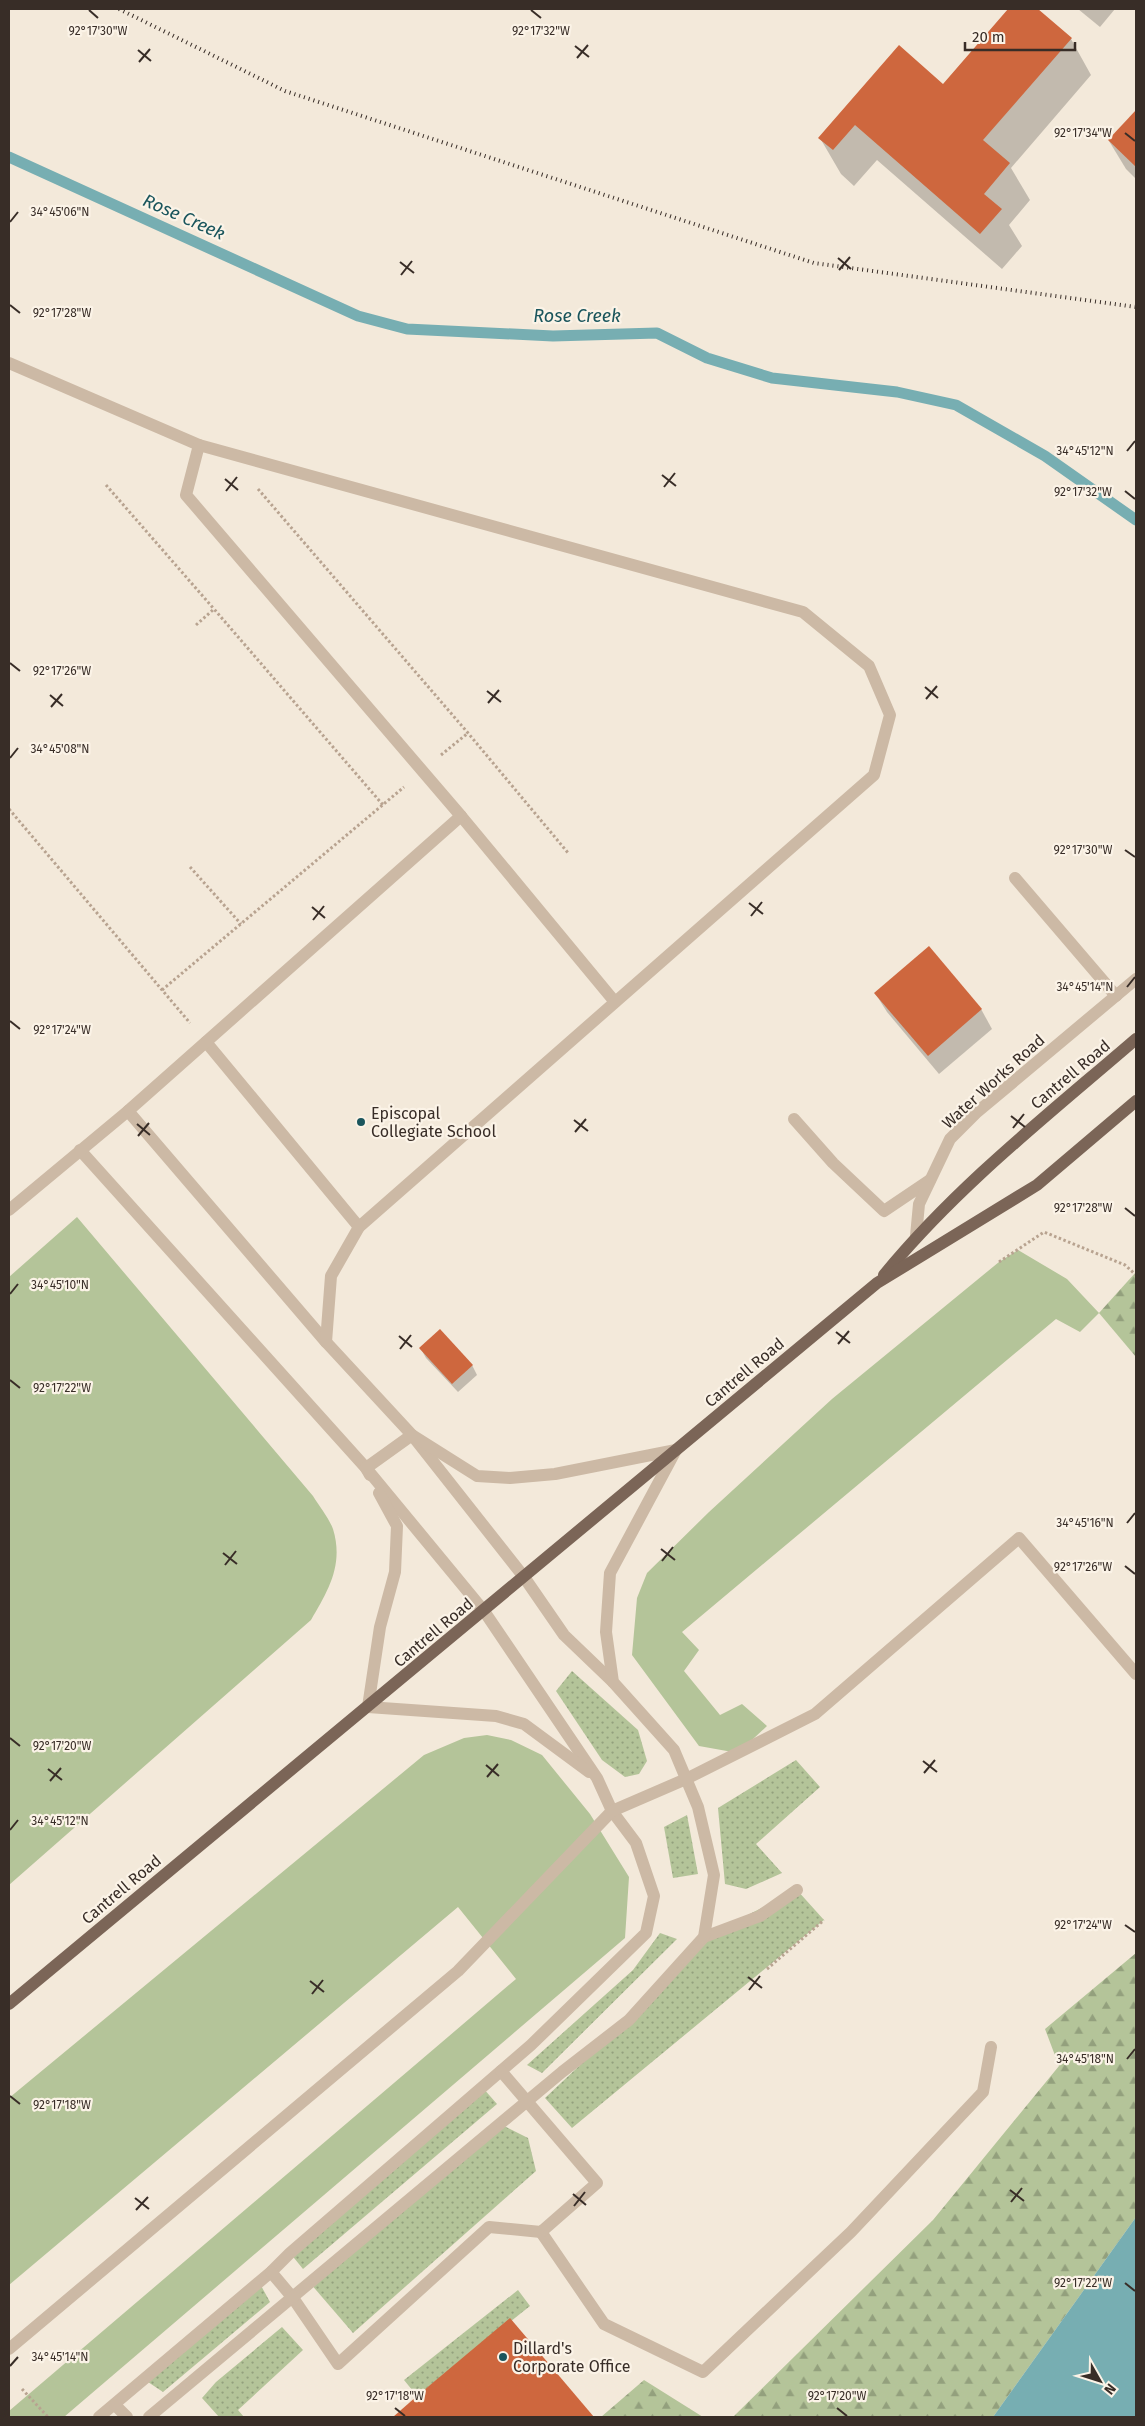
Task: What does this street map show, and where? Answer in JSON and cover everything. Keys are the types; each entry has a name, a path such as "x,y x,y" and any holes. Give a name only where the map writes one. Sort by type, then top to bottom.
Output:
{"main road":[{"name":"Cantrell Road","path":"877,1283 916,1236 1008,1148 1136,1039"},
{"name":"Cantrell Road","path":"9,2004 877,1283 1037,1185 1136,1101"}],"lane":[{"path":"9,363 199,445 802,612 869,666 890,715 874,775 359,1227 331,1276 326,1342"},
{"path":"199,445 186,495 460,816 615,1002"},
{"path":"9,1210 128,1112 460,816"},
{"path":"1015,878 1116,996"},
{"name":"Water Works Road","path":"916,1236 919,1204 950,1139 976,1113 1136,979"},
{"path":"206,1042 359,1227"},
{"path":"128,1112 326,1342 412,1435 524,1577 564,1635 613,1682 674,1750 698,1807 714,1875 704,1936"},
{"path":"794,1119 833,1163 884,1211 930,1180"},
{"path":"80,1150 366,1468 484,1611 597,1778 612,1811 636,1843 654,1896 646,1933 532,2045 290,2253 271,2272 99,2417"},
{"path":"366,1468 412,1435"},
{"path":"412,1435 477,1476 510,1478 554,1474 676,1450"},
{"path":"613,1682 606,1632 610,1573 676,1450"},
{"path":"366,1468 397,1526 395,1572 380,1627 368,1707 496,1716 524,1724 597,1778"},
{"path":"9,2350 458,1971 612,1811 686,1779 815,1714 1019,1538 1136,1674"},
{"path":"149,2417 628,2020 704,1936 760,1916 798,1890"},
{"path":"541,2232 604,2324 703,2372 851,2232 983,2092 992,2047"},
{"path":"271,2272 293,2298 338,2364 489,2227 541,2232 597,2183 501,2071"},
{"path":"115,2405 127,2417"}],"path":[{"path":"226,452 468,733 568,854"},
{"path":"106,484 383,805"},
{"path":"196,625 214,609"},
{"path":"439,757 468,733"},
{"path":"162,990 404,787"},
{"path":"9,809 206,1042"},
{"path":"190,867 241,924"},
{"path":"999,1262 1044,1232 1125,1265 1136,1275"},
{"path":"766,1969 824,1920"},
{"path":"22,2389 48,2417"}],"green space":[{"path":"77,1217 313,1496 333,1529 337,1554 328,1588 311,1620 9,1885 9,1277"},
{"path":"1018,1250 1067,1279 1099,1313 1080,1332 1056,1319 682,1632 699,1650 684,1671 720,1715 742,1704 767,1726 738,1753 699,1746 632,1655 637,1598 647,1573 709,1512 832,1399 999,1262"},
{"path":"1136,1272 1136,1357 1099,1313"},
{"path":"572,1671 638,1730 647,1761 639,1774 625,1777 602,1760 556,1691"},
{"path":"487,1735 511,1740 542,1755 590,1814 629,1877 625,1938 64,2417 9,2417 9,2411 516,1979 458,1907 9,2285 9,2098 424,1755 464,1738"},
{"path":"796,1760 820,1787 756,1844 782,1873 746,1889 725,1884 718,1808"},
{"path":"687,1815 698,1874 673,1878 664,1827"},
{"path":"797,1890 824,1920 572,2128 545,2098 628,2020 704,1937"},
{"path":"660,1933 677,1939 542,2073 527,2065 633,1970"},
{"path":"1136,1953 1136,2217 993,2417 733,2417 933,2220 1059,2066 1045,2029"},
{"path":"483,2088 497,2104 303,2269 290,2253"},
{"path":"500,2124 528,2138 536,2171 353,2333 310,2283"},
{"path":"259,2282 270,2302 163,2392 145,2380"},
{"path":"518,2290 530,2306 417,2396 404,2380"},
{"path":"282,2327 303,2350 238,2410 244,2417 219,2417 202,2398 216,2382"},
{"path":"644,2380 703,2417 601,2417"}],"water":[{"path":"1136,2217 1136,2417 993,2417"}],"building":[{"path":"1008,9 1038,9 1072,38 983,140 1010,163 984,194 1002,209 980,234 855,125 833,150 818,138 899,45 943,84"},
{"path":"1136,110 1136,167 1108,140"},
{"path":"929,946 982,1009 928,1056 874,993"},
{"path":"440,1329 473,1365 452,1384 419,1348"},
{"name":"Dillard's Corporate Office","path":"510,2318 594,2417 393,2417 417,2396"}],"waterway":[{"name":"Rose Creek","path":"9,157 358,316 407,329 553,336 657,333 707,358 772,378 897,392 956,405 1045,456 1136,520"}],"railway":[{"path":"119,9 285,91 814,263 1136,307"}],"place":[{"name":"Episcopal Collegiate School","path":"361,1122"},
{"name":"Dillard's Corporate Office","path":"503,2357"}]}
